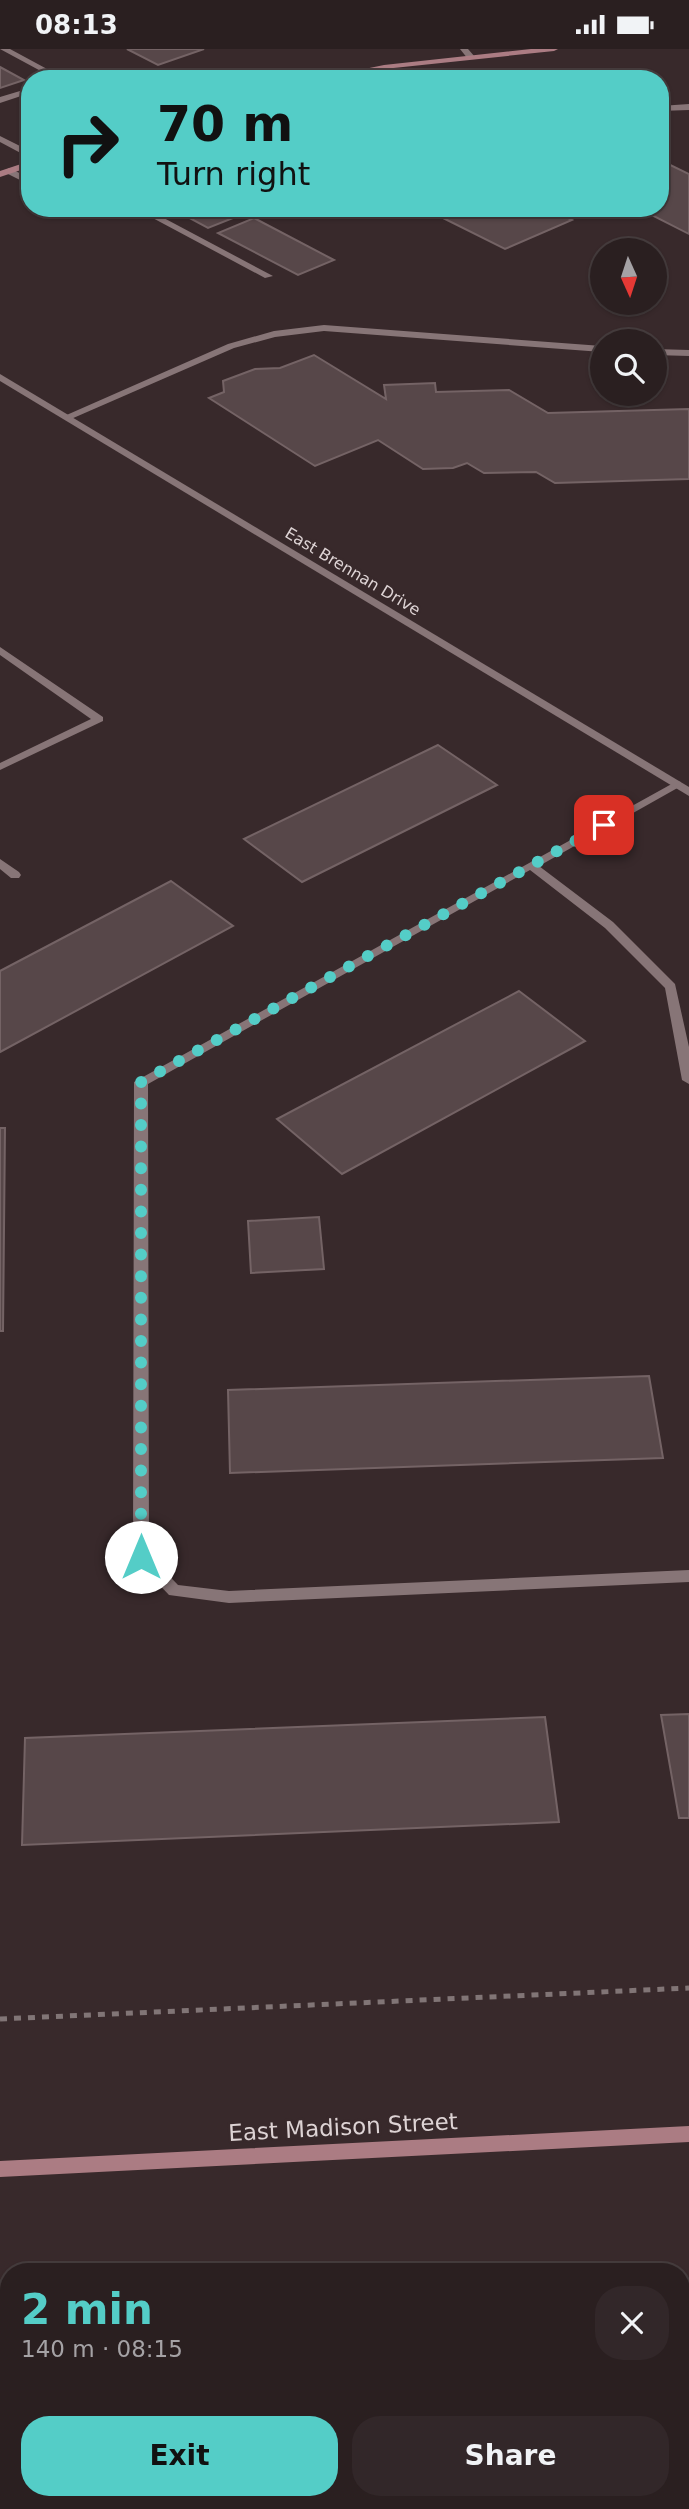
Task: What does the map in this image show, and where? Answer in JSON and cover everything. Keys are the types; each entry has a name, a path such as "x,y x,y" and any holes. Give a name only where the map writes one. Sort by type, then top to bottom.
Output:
{"main road":[{"path":"368,70 555,49"},
{"path":"4,173 21,167"},
{"name":"East Madison Street","path":"0,2169 689,2133"}],"street":[{"path":"4,49 44,70"},
{"path":"464,49 471,57"},
{"path":"0,100 21,93"},
{"path":"669,108 689,107"},
{"path":"0,139 21,150"},
{"path":"4,173 21,178"},
{"path":"155,217 268,276"},
{"path":"67,417 231,346 274,334 324,328 590,348"},
{"path":"667,352 689,353"},
{"name":"East Brennan Drive","path":"0,377 689,792"},
{"path":"0,650 99,719 0,767"},
{"path":"677,785 141,1082 141,1557 174,1591 229,1597 689,1576"},
{"path":"0,863 15,875"},
{"path":"531,865 608,925 671,987 689,1080"}],"path":[{"path":"0,2019 689,1988"}],"building":[{"path":"127,49 204,49 158,65"},
{"path":"0,67 21,78 21,81 0,88"},
{"path":"669,164 689,174 689,234 656,217 669,217"},
{"path":"188,217 236,217 208,228"},
{"path":"441,217 566,217 572,220 505,249"},
{"path":"254,218 334,260 298,275 218,233"},
{"path":"314,355 386,399 384,385 435,383 436,392 509,390 548,413 689,409 689,479 555,483 536,472 484,473 467,463 453,468 423,469 378,440 315,466 209,398 224,392 223,381 255,369 280,368"},
{"path":"438,745 497,785 302,882 244,839"},
{"path":"171,881 233,926 0,1052 0,971"},
{"path":"519,991 585,1041 342,1174 277,1119"},
{"path":"0,1128 5,1128 3,1331 0,1331"},
{"path":"319,1217 324,1269 251,1273 248,1221"},
{"path":"649,1376 663,1458 230,1473 228,1390"},
{"path":"689,1714 689,1818 679,1818 661,1715"},
{"path":"545,1717 559,1822 22,1845 25,1738"}],"route":[{"path":"141,1557 141,1082 604,825"}]}
